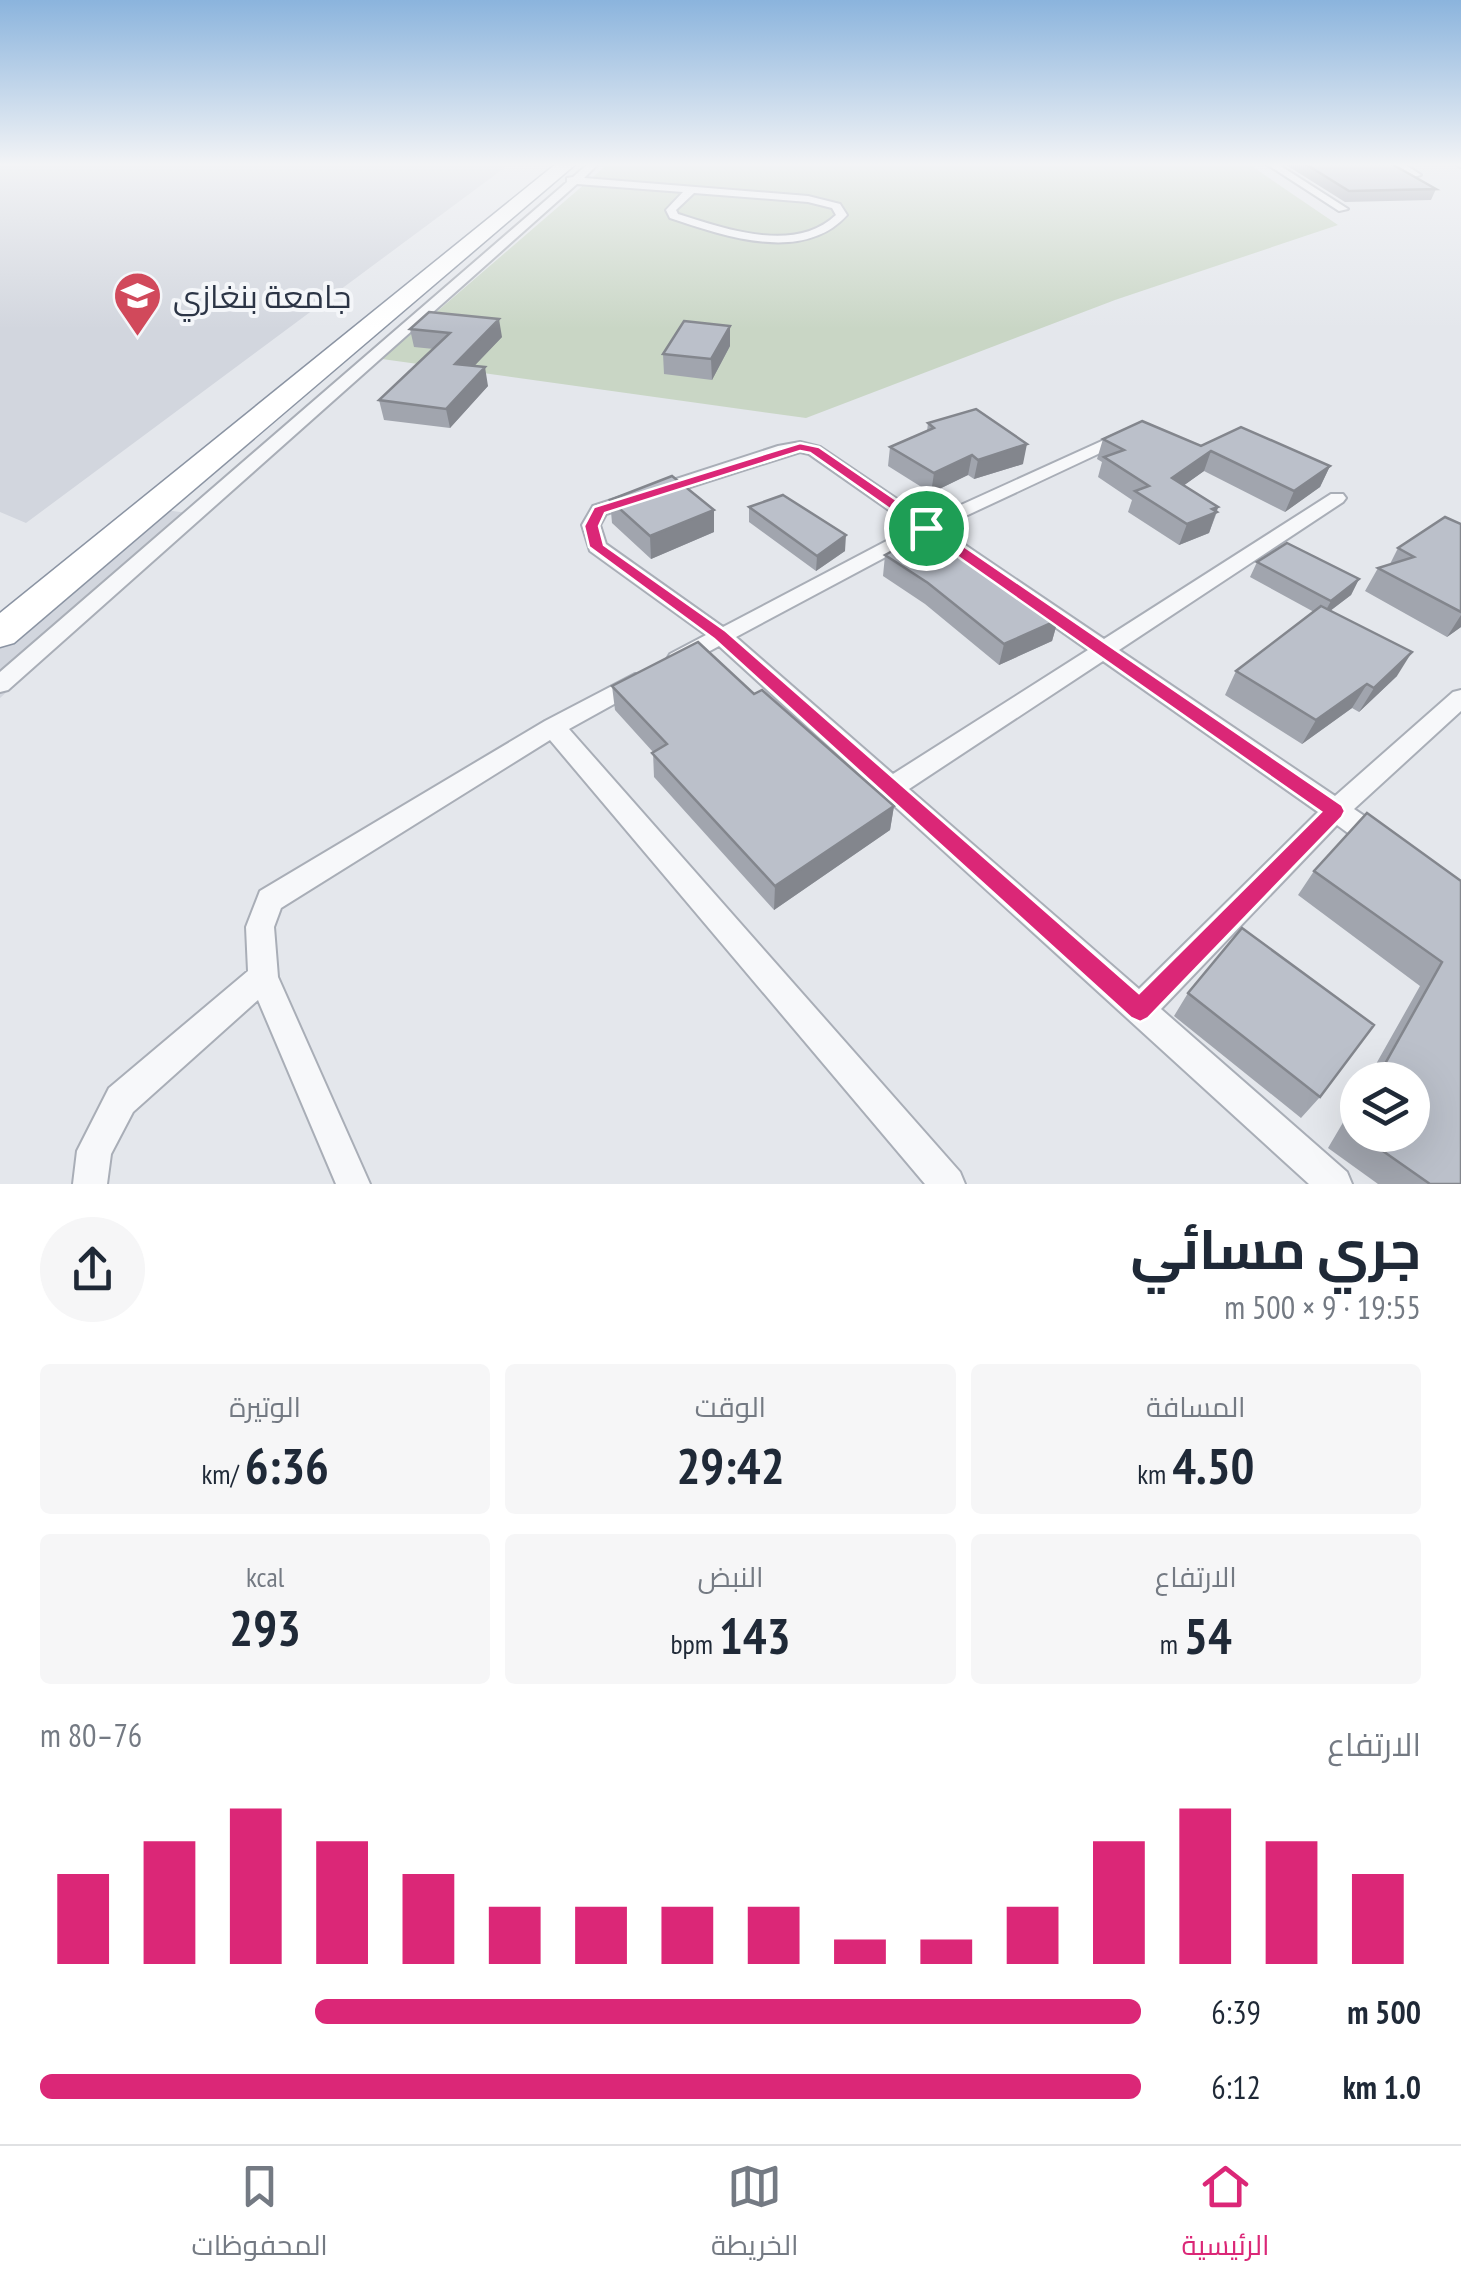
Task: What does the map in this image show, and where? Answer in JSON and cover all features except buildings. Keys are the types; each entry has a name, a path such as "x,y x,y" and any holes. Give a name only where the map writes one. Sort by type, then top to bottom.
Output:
{"highway":[{"path":"0,604 499,218"},
{"path":"0,634 503,218"}],"street":[{"path":"0,684 508,218"},
{"path":"683,218 751,236 784,238 813,234 839,218"},
{"path":"352,1184 263,977 260,927 270,900 553,726 720,635 926,528 1137,430"},
{"path":"1335,1184 720,635 597,547 591,526 599,510 800,446 814,450 1398,853"},
{"path":"891,788 1337,498"},
{"path":"1140,1010 1335,811 1461,698"},
{"path":"553,726 948,1184"},
{"path":"90,1184 94,1152 120,1100 263,977"}],"shaded area":[{"name":"جامعة بنغازي","path":"0,218 437,218 26,523 0,512"},
{"path":"165,510 203,515 0,698 0,647"}],"green space":[{"path":"545,218 1328,218 1338,225 1115,300 806,418 382,359"}],"place":[{"name":"جامعة بنغازي","path":"138,338"}],"route":[{"path":"800,446 814,450 926,528 1335,811 1140,1010 720,635 597,547 591,526 599,510 800,446"}]}
